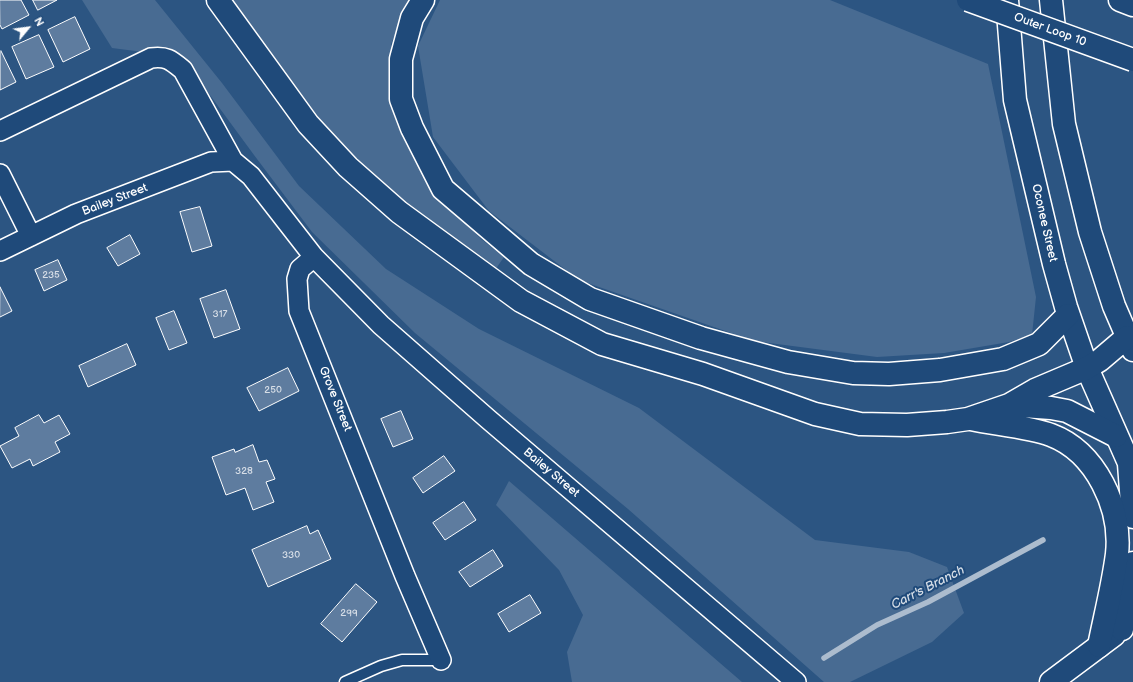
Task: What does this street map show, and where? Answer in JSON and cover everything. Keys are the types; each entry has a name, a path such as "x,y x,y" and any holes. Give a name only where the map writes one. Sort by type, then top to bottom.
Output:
{"main road":[{"path":"218,0 308,124 348,167 399,212 521,302 602,344 703,374 815,414 860,424 907,425 968,419 1009,405 1035,390 1087,368 1130,343 1114,306 1090,232 1064,124 1051,0"},
{"path":"423,0 412,18 401,58 401,99 412,128 443,189 531,264 590,299 701,338 788,362 853,373 889,374 940,370 1003,359 1039,344 1068,315"},
{"name":"Outer Loop 10","path":"968,0 1133,60"},
{"name":"Oconee Street","path":"1007,0 1015,100 1054,264 1068,315 1087,368 1131,468"},
{"path":"1120,0 1133,4"},
{"path":"1009,405 1051,408 1067,411 1116,436"},
{"path":"968,419 1051,435 1073,447 1090,461 1107,492 1115,516 1117,553 1098,646"},
{"path":"1131,468 1133,517"},
{"path":"1051,682 1127,624 1133,563"}],"street":[{"path":"0,131 151,58 163,57 172,61 183,70 234,161 251,176 314,257"},
{"name":"Bailey Street","path":"0,251 76,214 212,162 234,161"},
{"path":"0,174 31,236"},
{"name":"Bailey Street","path":"314,257 381,325 796,682"},
{"name":"Grove Street","path":"314,257 300,269 297,279 299,311 405,576 441,660"}],"lane":[{"path":"345,682 400,660 441,660"}],"shaded area":[{"path":"82,0 155,0 222,83 299,186 386,269 479,329 639,408 815,540 909,552 947,567 964,613 932,642 850,682 824,682 628,509 415,333 312,232 182,57 112,48"},
{"path":"232,0 409,0 391,44 391,101 415,160 445,202 481,239 504,257 495,270 468,252 375,179 328,130 288,81"},
{"path":"440,0 830,0 988,64 1036,297 1032,335 1009,342 944,353 877,357 754,341 579,280 489,211 433,137 418,46"},
{"path":"509,481 742,682 572,682 567,652 583,615 559,570 496,505"}],"building":[{"path":"0,0 21,0 29,15 2,29 0,25"},
{"path":"33,0 57,0 38,10"},
{"path":"75,17 90,49 63,62 48,30"},
{"path":"39,35 54,67 26,79 12,47"},
{"path":"1,51 16,82 0,90 0,52"},
{"path":"200,207 212,246 192,252 180,212"},
{"path":"130,235 140,254 118,266 107,248"},
{"path":"58,260 67,280 44,291 35,270"},
{"path":"0,287 12,311 0,317"},
{"path":"226,290 240,329 214,338 200,299"},
{"path":"174,311 187,343 169,350 156,318"},
{"path":"127,344 136,365 88,387 79,366"},
{"path":"288,368 299,391 259,411 247,388"},
{"path":"401,411 413,439 393,447 381,419"},
{"path":"39,415 44,423 59,415 70,434 55,442 60,452 33,466 30,459 12,468 0,446 19,436 15,428"},
{"path":"253,445 259,462 267,460 275,479 266,482 274,502 253,510 245,488 226,495 212,457 234,449 235,452"},
{"path":"444,456 455,471 423,493 413,478"},
{"path":"464,502 476,520 445,540 433,523"},
{"path":"307,526 310,534 318,530 331,559 268,587 252,550"},
{"path":"493,550 503,566 470,587 459,572"},
{"path":"356,584 377,602 342,642 321,624"},
{"path":"530,595 541,613 509,632 498,614"}],"waterway":[{"name":"Carr's Branch","path":"824,658 877,625 928,602 1043,540"}]}
